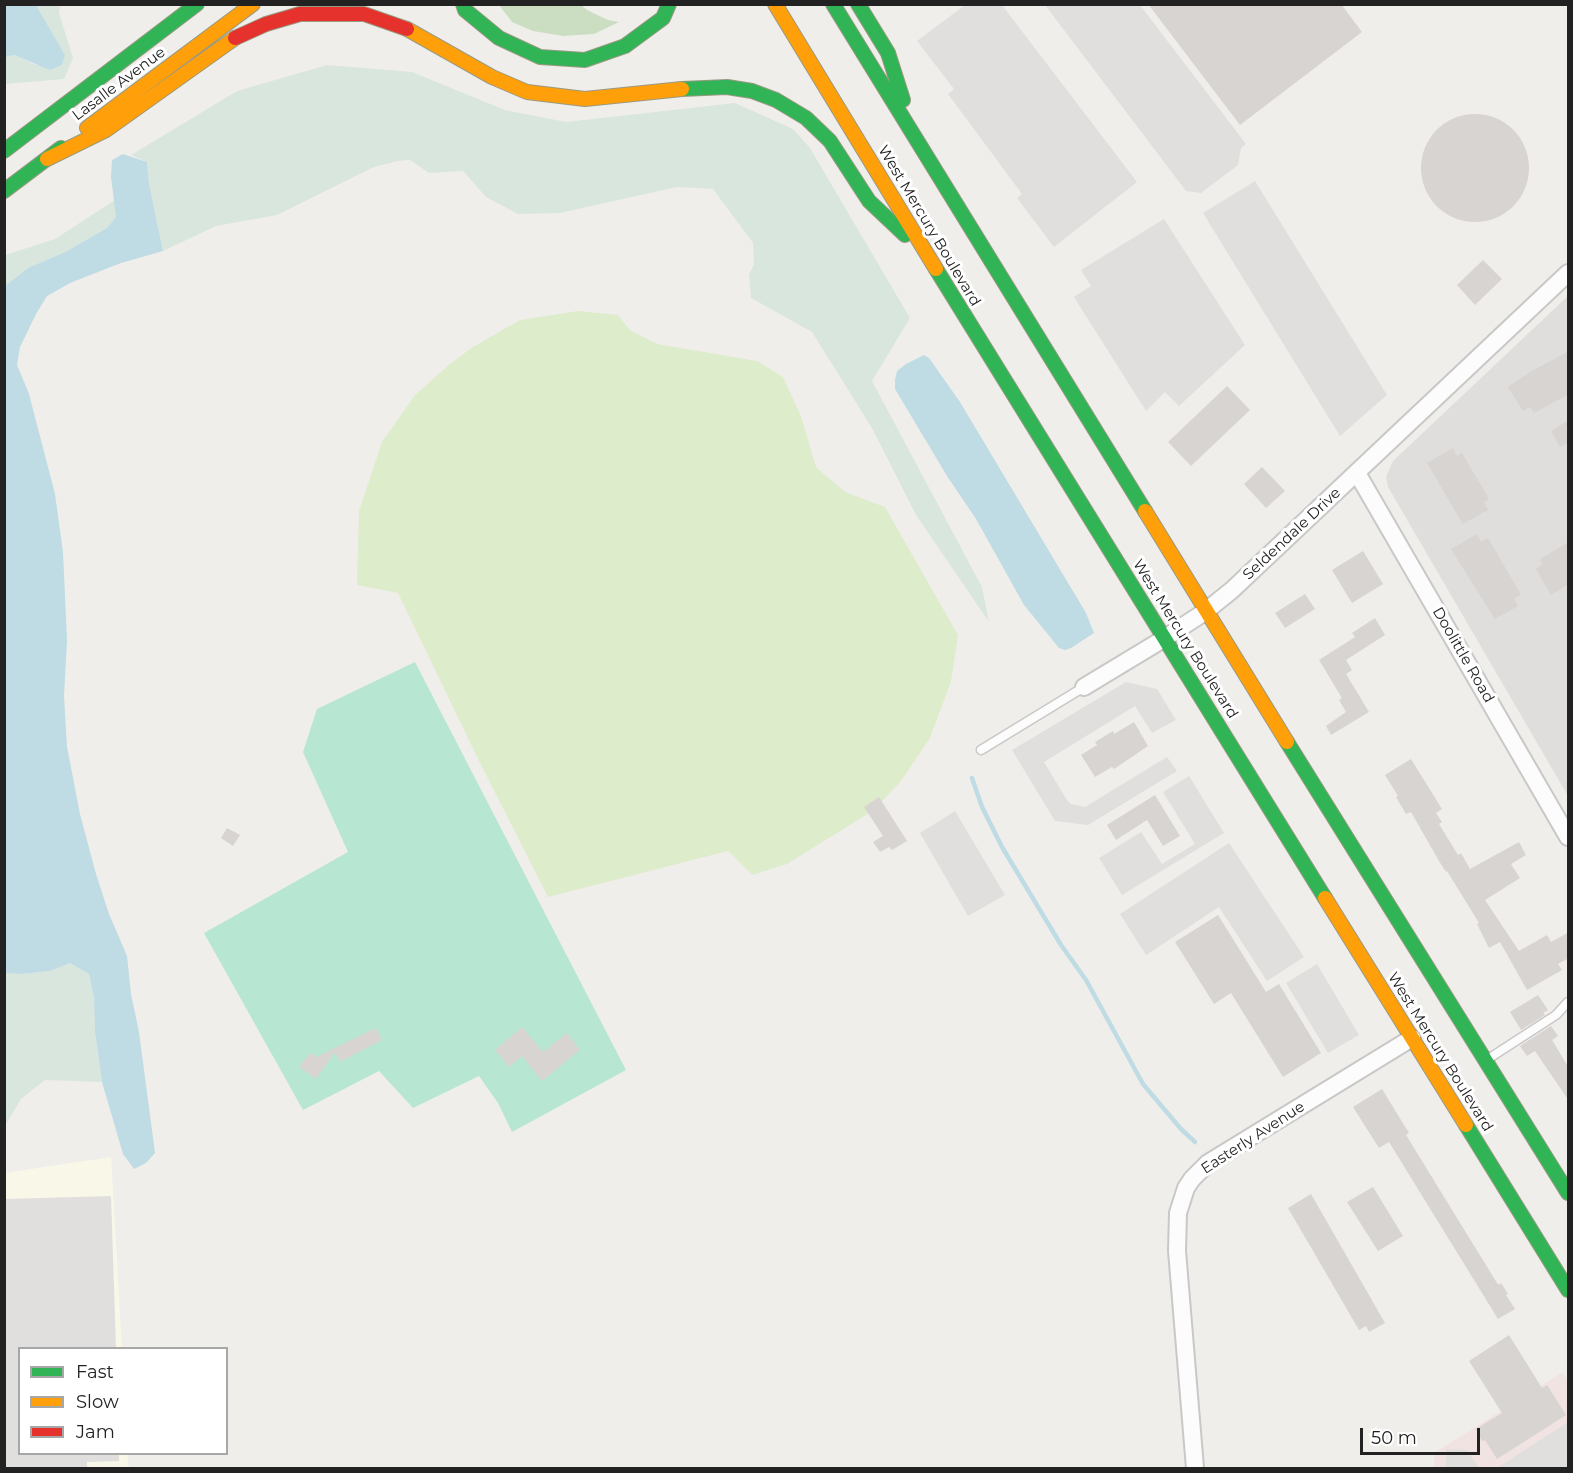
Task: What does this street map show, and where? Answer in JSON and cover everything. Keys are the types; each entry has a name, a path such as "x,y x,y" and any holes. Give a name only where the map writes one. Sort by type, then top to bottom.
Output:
{"main road":[{"name":"Lasalle Avenue","path":"4,151 197,4"},
{"name":"Lasalle Avenue","path":"4,191 253,4"},
{"path":"463,4 465,10 499,38 540,57 585,60 625,46 663,18 669,4"},
{"name":"West Mercury Boulevard","path":"775,4 1039,437 1569,1290"},
{"path":"833,4 1206,611 1569,1193"},
{"path":"858,4 888,53 914,138"},
{"path":"47,159 106,130 230,40 266,24 300,14 364,14 399,25 492,77 527,92 558,98 585,99 669,89 728,87 752,91 776,100 806,118 830,141 869,201 930,258"}],"street":[{"name":"Seldendale Drive","path":"1084,687 1165,638 1206,611 1232,590 1569,273"},
{"name":"Doolittle Road","path":"1357,473 1569,837"},
{"name":"Easterly Avenue","path":"1195,1468 1177,1251 1178,1213 1186,1188 1208,1163 1412,1038"}],"lane":[{"name":"Seldendale Drive","path":"981,750 1084,687"},
{"path":"1486,1060 1556,1015 1569,1002"}],"shaded area":[{"path":"36,5 60,5 59,13 73,58 64,79 5,84 6,57 14,55 36,65 62,65 65,55"},
{"path":"965,5 1002,5 1137,182 1054,247 1017,198 1022,194 948,94 954,89 917,41"},
{"path":"1045,5 1140,5 1246,144 1241,148 1238,165 1201,193 1186,191"},
{"path":"327,65 412,72 505,110 566,122 735,103 793,129 810,148 910,318 872,381 982,587 989,622 916,515 872,428 812,332 751,298 749,275 754,264 753,243 713,189 677,187 560,213 518,214 486,197 463,171 429,173 410,160 398,161 374,167 277,215 216,226 163,251 149,184 147,162 131,155 237,91"},
{"path":"1255,181 1387,395 1340,436 1203,213"},
{"path":"115,200 116,217 107,228 65,252 28,268 5,286 5,255 55,239"},
{"path":"1164,219 1245,345 1179,406 1165,392 1146,411 1074,297 1091,286 1081,270"},
{"path":"1568,296 1568,796 1388,487 1386,477 1393,461"},
{"path":"1126,682 1157,689 1176,720 1152,733 1135,706 1044,762 1067,800 1071,804 1085,807 1167,757 1177,771 1088,825 1055,821 1012,750"},
{"path":"1189,776 1224,833 1122,895 1099,858 1141,832 1162,864 1195,844 1163,792"},
{"path":"955,811 1005,895 968,916 920,833"},
{"path":"1229,843 1304,957 1267,981 1219,907 1146,955 1120,914"},
{"path":"70,963 89,974 94,998 95,1032 102,1082 45,1080 21,1099 5,1126 5,973 50,971"},
{"path":"1317,964 1359,1035 1328,1053 1286,983"},
{"path":"111,1157 122,1347 18,1347 18,1455 127,1455 129,1468 5,1468 4,1173"},
{"path":"111,1196 116,1347 18,1347 18,1455 119,1455 119,1461 87,1462 87,1468 5,1468 5,1199"},
{"path":"1563,1372 1568,1381 1568,1468 1434,1468 1434,1453"},
{"path":"1568,1422 1568,1468 1497,1468"},
{"path":"1446,1449 1467,1450 1479,1468 1446,1468"}],"green space":[{"path":"499,5 581,5 608,20 619,22 594,34 563,36 533,31 512,22"},
{"path":"578,311 618,315 630,330 657,344 757,361 783,377 801,416 816,467 845,492 885,507 958,635 951,682 930,738 901,781 874,810 787,864 752,875 728,851 548,897 398,593 357,585 359,511 382,442 415,395 473,347 520,320"},
{"path":"415,662 626,1070 512,1132 498,1103 479,1076 413,1108 379,1071 303,1110 204,933 348,852 303,752 317,709"}],"water":[{"path":"5,4 36,5 65,55 62,65 50,70 14,55 6,57 5,61"},
{"path":"123,154 147,162 149,184 163,251 121,263 70,283 47,296 20,347 17,365 29,394 55,494 63,552 67,640 64,696 67,747 80,814 96,874 109,914 127,956 131,994 139,1032 155,1153 146,1163 134,1169 123,1154 102,1082 95,1032 94,998 89,974 70,963 50,971 4,973 5,286 28,268 65,252 107,228 116,217 111,177 112,160"},
{"path":"924,355 929,358 960,402 1086,613 1094,633 1071,648 1065,650 1059,648 1024,605 976,519 947,476 895,389 897,371"}],"building":[{"path":"1148,4 1341,4 1362,32 1240,125"},
{"path":"1475,114 1496,118 1513,130 1525,147 1529,168 1525,189 1513,206 1496,218 1475,222 1454,218 1437,206 1425,189 1421,168 1425,147 1437,130 1454,118"},
{"path":"1483,260 1502,279 1475,305 1457,285"},
{"path":"1569,351 1569,394 1534,413 1530,407 1523,411 1508,387"},
{"path":"1227,386 1250,410 1191,466 1168,442"},
{"path":"1569,420 1569,442 1560,447 1551,431"},
{"path":"1453,448 1457,456 1462,453 1489,499 1484,502 1488,510 1463,524 1427,463"},
{"path":"1262,467 1285,491 1266,508 1244,484"},
{"path":"1477,534 1481,542 1488,538 1521,595 1514,598 1518,606 1495,619 1451,549"},
{"path":"1569,542 1569,584 1551,595 1536,569 1543,564 1540,559"},
{"path":"1363,551 1383,584 1352,603 1332,570"},
{"path":"1305,594 1315,609 1285,628 1275,613"},
{"path":"1375,618 1385,635 1346,660 1352,670 1346,674 1369,712 1331,735 1326,726 1346,712 1339,700 1342,698 1319,660 1355,637 1352,633"},
{"path":"1134,722 1148,746 1114,769 1112,767 1095,777 1081,755 1097,745 1095,742"},
{"path":"1411,759 1442,809 1436,813 1442,822 1439,824 1458,855 1461,853 1470,869 1519,842 1526,855 1511,864 1520,878 1485,900 1519,951 1547,935 1551,942 1569,932 1569,958 1558,964 1562,970 1527,990 1500,942 1489,948 1477,924 1479,923 1411,812 1406,814 1385,775"},
{"path":"1155,795 1180,836 1163,846 1147,820 1116,840 1107,825"},
{"path":"879,797 907,841 892,850 889,847 880,852 873,842 883,836 864,807"},
{"path":"227,828 240,835 233,846 221,838"},
{"path":"1218,915 1266,992 1279,984 1321,1053 1283,1077 1231,993 1214,1004 1175,942"},
{"path":"1538,995 1548,1010 1543,1013 1545,1015 1521,1030 1510,1012"},
{"path":"1551,1026 1558,1036 1552,1040 1569,1068 1569,1101 1535,1051 1527,1056 1520,1046"},
{"path":"522,1027 543,1052 567,1033 580,1050 542,1081 522,1056 509,1067 495,1050"},
{"path":"376,1028 382,1040 340,1062 335,1052 316,1079 299,1067 310,1053 316,1057"},
{"path":"1382,1089 1409,1133 1406,1135 1497,1283 1499,1285 1501,1283 1508,1294 1506,1295 1515,1309 1498,1319 1389,1142 1379,1148 1353,1107"},
{"path":"1373,1187 1403,1236 1378,1251 1347,1202"},
{"path":"1311,1194 1385,1323 1369,1332 1366,1326 1359,1330 1288,1208"},
{"path":"1509,1335 1542,1388 1547,1385 1566,1415 1497,1459 1485,1440 1482,1441 1476,1429 1502,1413 1469,1361"}],"waterway":[{"path":"972,778 982,807 1002,847 1061,945 1086,980 1143,1084 1195,1142"}],"traffic: fast":[{"path":"4,151 197,4"},
{"path":"463,4 465,10 499,38 540,57 585,60 625,46 663,18 669,4"},
{"path":"833,4 1145,511"},
{"path":"858,4 888,53 903,100"},
{"path":"682,89 727,87 752,91 776,100 806,118 830,141 869,201 905,235"},
{"path":"4,191 61,148"},
{"path":"936,269 1325,898"},
{"path":"1287,742 1568,1193"},
{"path":"1466,1125 1568,1290"}],"traffic: slow":[{"path":"87,128 253,4"},
{"path":"775,4 936,269"},
{"path":"407,29 492,77 527,92 585,99 682,89"},
{"path":"47,159 106,130 235,38"},
{"path":"1145,511 1287,742"},
{"path":"1325,898 1466,1125"}],"traffic: jam":[{"path":"235,38 266,24 300,14 364,14 407,29"}]}
